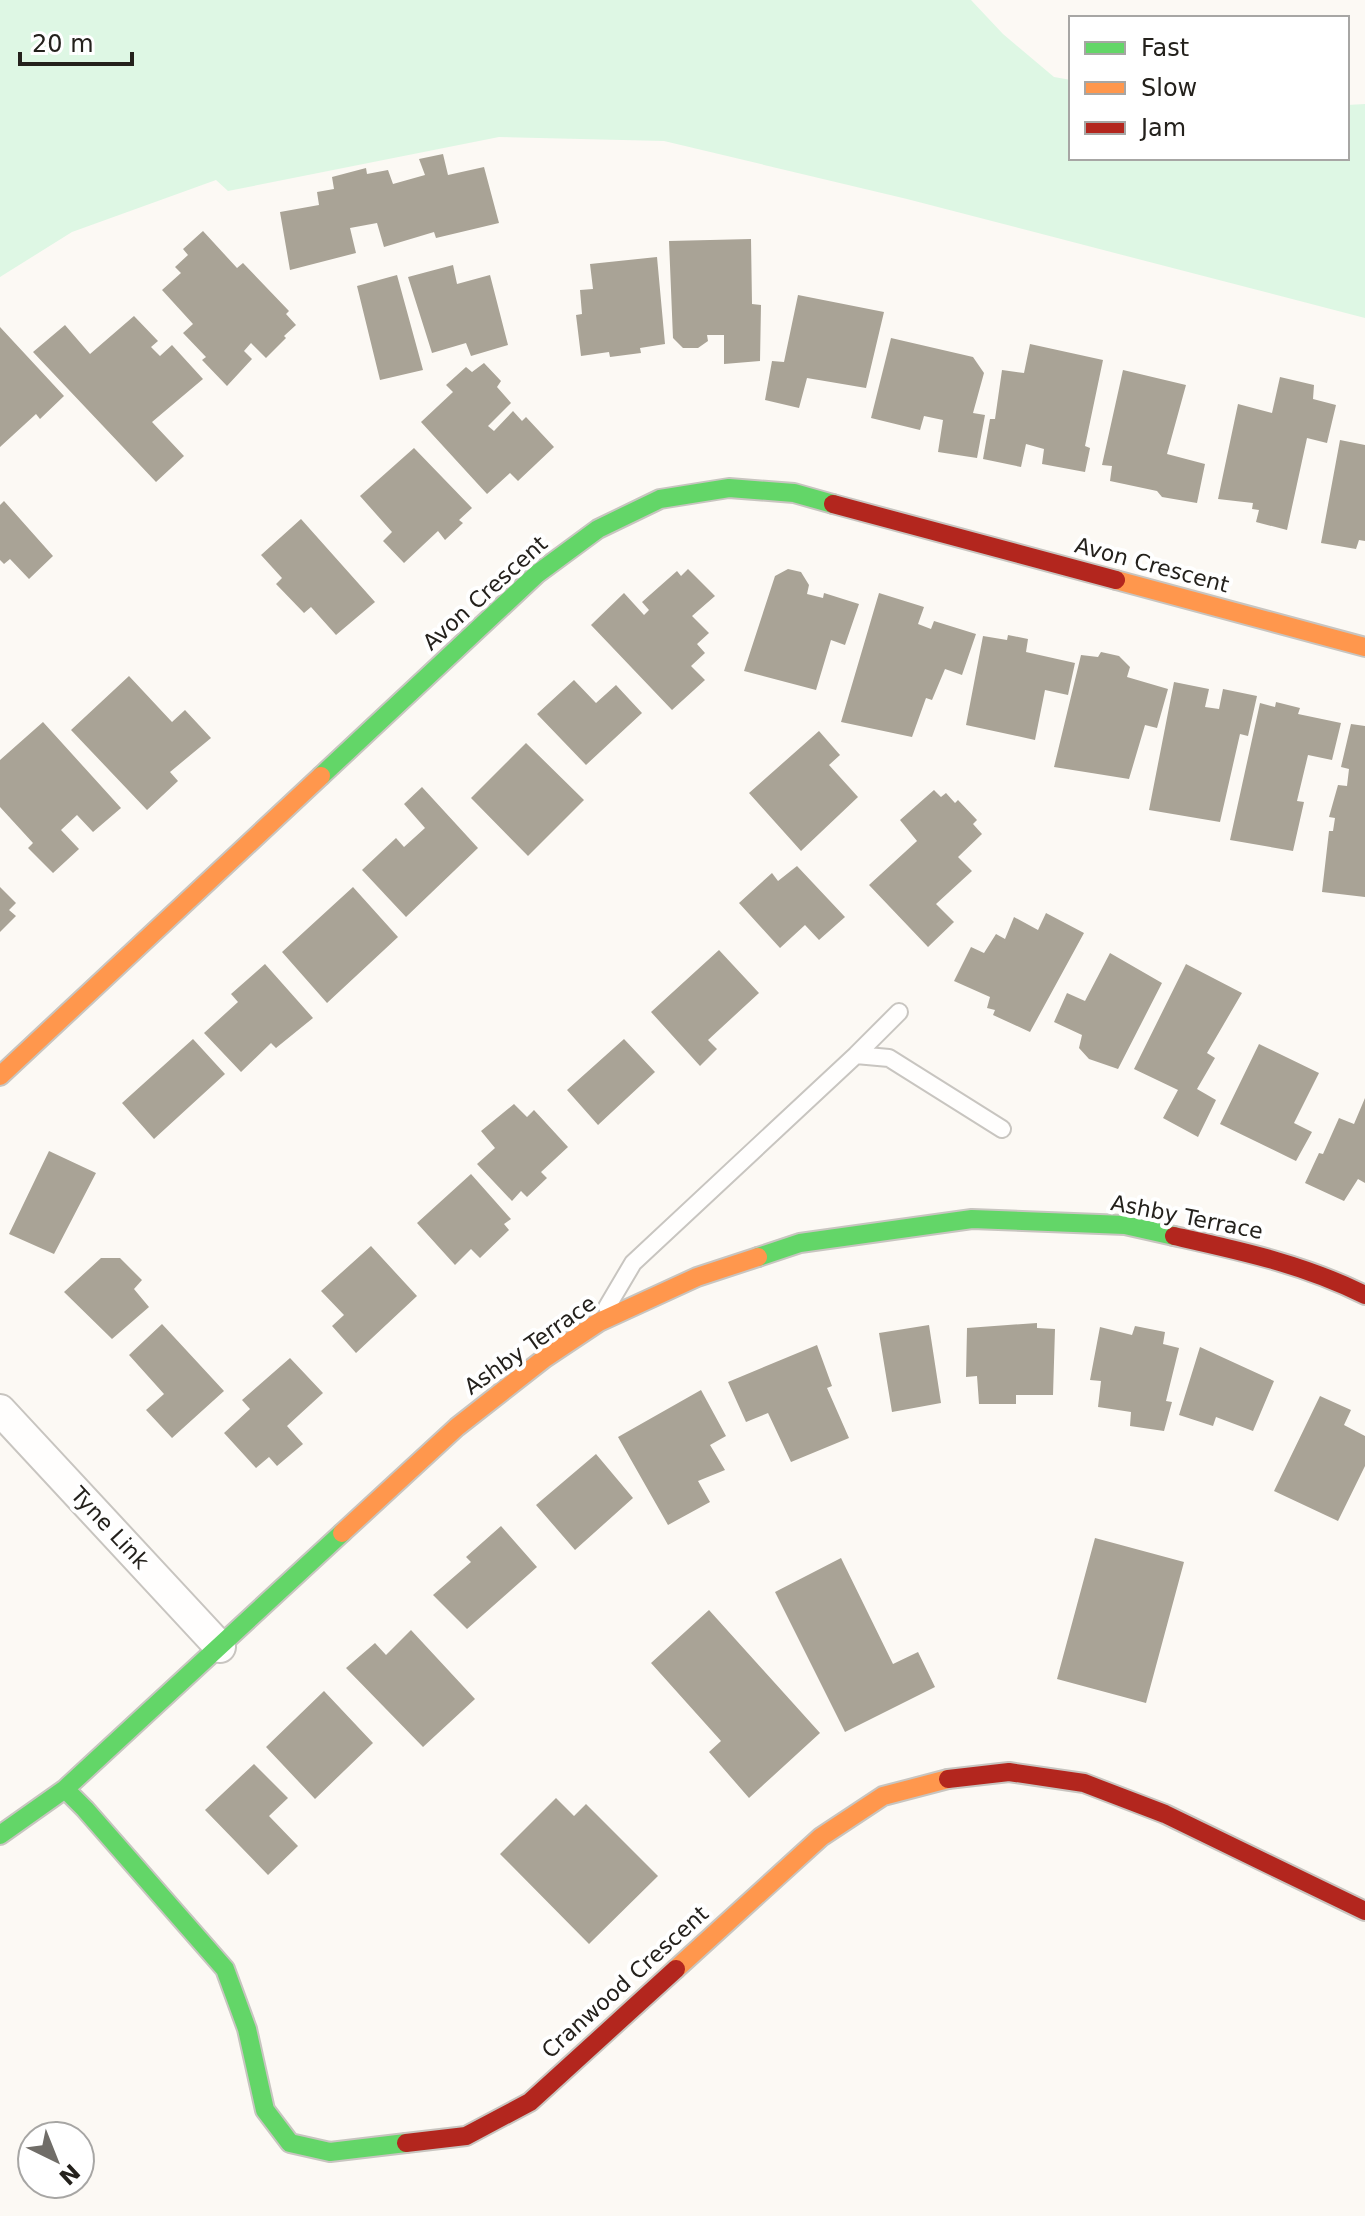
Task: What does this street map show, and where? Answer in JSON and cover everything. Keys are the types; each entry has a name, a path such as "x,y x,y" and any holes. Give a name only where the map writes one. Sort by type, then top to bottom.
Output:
{"street":[{"name":"Avon Crescent","path":"0,1076 537,574 598,529 660,499 729,488 794,493 1365,647"},
{"name":"Ashby Terrace","path":"0,1835 65,1789 457,1427 545,1358 599,1322 697,1277 800,1243 972,1219 1125,1225 1269,1257 1365,1295"},
{"name":"Tyne Link","path":"0,1410 220,1647"},
{"name":"Cranwood Crescent","path":"65,1789 225,1969 247,2029 265,2110 290,2143 330,2152 466,2136 530,2102 821,1837 883,1796 944,1779 1009,1772 1084,1783 1165,1814 1365,1911"}],"lane":[{"path":"599,1322 633,1263 899,1012"},
{"path":"856,1055 889,1058 1002,1129"}],"green space":[{"path":"0,0 971,0 1003,34 1054,77 1069,80 1069,160 1349,160 1349,105 1365,104 1365,318 907,199 664,141 499,137 228,191 216,180 72,232 0,277"}],"building":[{"path":"443,154 448,175 484,167 499,223 436,238 434,232 384,247 377,223 350,228 356,253 290,270 280,212 319,205 317,192 334,189 332,177 366,168 367,174 388,170 393,184 425,175 419,159"},
{"path":"203,231 237,268 243,263 289,311 286,314 296,325 266,358 251,343 244,351 252,359 227,386 202,360 206,357 183,333 193,324 162,290 181,273 175,267 188,255 183,249"},
{"path":"751,239 752,304 761,305 760,361 724,364 724,335 707,335 708,341 698,348 683,348 673,338 669,241"},
{"path":"657,257 665,344 640,348 641,353 610,357 609,352 581,356 576,315 582,314 580,290 593,289 590,264"},
{"path":"453,265 457,284 490,275 508,345 471,356 466,343 432,353 408,277"},
{"path":"397,275 423,370 380,380 357,286"},
{"path":"798,295 884,312 866,388 807,378 799,408 765,400 772,361 784,362"},
{"path":"134,316 158,341 151,347 160,356 172,345 203,379 152,422 184,456 156,482 33,352 65,325 90,354"},
{"path":"0,327 64,396 40,419 36,414 0,447"},
{"path":"891,338 973,357 984,373 973,413 985,415 977,458 938,452 943,420 924,416 920,430 871,418"},
{"path":"1030,344 1103,360 1085,446 1090,448 1085,472 1042,464 1044,449 1026,444 1021,467 983,459 990,419 995,419 1002,370 1024,373"},
{"path":"484,363 501,381 497,387 511,403 488,426 494,431 513,411 522,421 526,417 554,447 518,481 510,473 487,494 421,422 453,392 446,385 466,367 472,372"},
{"path":"1123,370 1186,385 1167,454 1205,464 1197,503 1162,497 1157,491 1110,481 1112,466 1102,465"},
{"path":"1280,377 1314,385 1313,399 1336,405 1327,443 1307,438 1287,530 1256,522 1259,510 1252,509 1253,503 1218,499 1238,404 1272,413"},
{"path":"1340,440 1365,445 1365,541 1359,540 1356,549 1321,543"},
{"path":"414,448 472,508 459,520 463,523 445,540 438,531 404,563 383,541 392,532 360,496"},
{"path":"4,501 53,556 29,579 10,559 4,564 0,560 0,505"},
{"path":"301,519 375,602 336,635 311,607 304,613 276,584 282,578 261,555"},
{"path":"688,569 715,596 692,616 709,633 697,644 705,653 691,666 705,680 672,710 591,625 624,593 644,615 649,610 642,602 677,571 681,576"},
{"path":"788,569 801,572 809,585 807,594 823,598 824,593 859,604 845,645 831,640 816,690 744,671 775,576"},
{"path":"879,593 924,607 918,624 931,629 934,621 976,634 962,675 945,669 932,700 926,698 912,737 841,722"},
{"path":"1008,635 1028,639 1026,652 1075,663 1068,695 1045,690 1035,740 966,725 983,636 1007,640"},
{"path":"1101,652 1119,656 1130,667 1127,677 1168,689 1157,728 1145,725 1129,779 1054,767 1081,655 1098,657"},
{"path":"129,676 172,722 185,710 211,738 170,772 178,781 147,810 71,730"},
{"path":"574,680 596,703 616,685 642,713 586,765 537,714"},
{"path":"1174,682 1209,689 1205,707 1219,709 1223,689 1257,696 1248,736 1240,734 1220,822 1149,810"},
{"path":"1276,702 1300,708 1298,714 1341,723 1332,760 1308,755 1297,801 1304,802 1293,851 1230,840 1260,703 1275,707"},
{"path":"43,722 121,808 93,832 77,815 61,830 79,849 53,873 28,848 33,843 0,807 0,760"},
{"path":"1351,724 1365,726 1365,897 1322,892 1329,831 1333,831 1335,818 1329,817 1338,785 1347,786 1349,769 1341,767"},
{"path":"819,731 840,755 829,765 858,797 801,851 749,793"},
{"path":"526,743 584,800 528,856 471,798"},
{"path":"422,787 478,848 406,917 362,870 396,838 404,847 425,828 404,804"},
{"path":"934,790 941,797 946,793 955,803 958,800 977,820 973,824 982,834 958,857 972,871 936,904 954,922 928,947 869,885 917,841 900,820"},
{"path":"797,866 845,917 819,940 805,925 780,948 739,903 772,873 778,881"},
{"path":"0,887 16,903 9,910 16,916 0,932"},
{"path":"353,887 398,937 327,1003 282,952"},
{"path":"1046,913 1084,933 1030,1032 993,1015 995,1010 987,1008 990,997 954,981 971,947 984,953 996,934 1005,939 1014,917 1038,930"},
{"path":"719,950 759,993 708,1040 717,1049 700,1066 651,1012"},
{"path":"1110,953 1162,983 1118,1069 1089,1059 1079,1048 1082,1035 1054,1022 1067,993 1085,1001"},
{"path":"265,964 313,1018 276,1048 271,1043 241,1072 204,1033 238,1002 231,994"},
{"path":"1186,964 1242,993 1207,1053 1215,1058 1197,1089 1216,1100 1198,1137 1163,1118 1178,1090 1134,1069"},
{"path":"193,1039 225,1074 154,1139 122,1103"},
{"path":"624,1039 655,1072 598,1125 567,1090"},
{"path":"1259,1044 1319,1073 1294,1123 1312,1132 1296,1161 1220,1124"},
{"path":"1365,1098 1365,1183 1358,1179 1344,1201 1305,1183 1319,1153 1323,1154 1339,1118 1354,1124"},
{"path":"514,1104 527,1117 534,1110 568,1147 541,1172 547,1178 527,1197 521,1191 512,1201 477,1164 495,1148 481,1131"},
{"path":"49,1151 96,1173 54,1254 9,1234"},
{"path":"471,1174 511,1219 504,1224 509,1230 480,1258 471,1249 455,1265 417,1223"},
{"path":"371,1246 417,1296 356,1353 332,1326 344,1315 321,1291"},
{"path":"101,1258 120,1258 142,1280 134,1289 149,1307 112,1339 64,1292"},
{"path":"1037,1323 1037,1328 1055,1329 1053,1395 1016,1395 1016,1404 979,1404 977,1376 966,1377 967,1328"},
{"path":"162,1324 224,1391 172,1438 146,1410 164,1394 129,1355"},
{"path":"929,1325 941,1403 892,1412 879,1333"},
{"path":"1135,1326 1165,1332 1163,1344 1179,1348 1166,1401 1172,1402 1164,1431 1130,1426 1131,1412 1098,1407 1101,1381 1090,1380 1100,1327 1132,1335"},
{"path":"817,1345 832,1386 827,1388 849,1438 791,1462 768,1413 746,1422 728,1382"},
{"path":"1200,1347 1274,1381 1253,1431 1216,1417 1213,1426 1179,1415"},
{"path":"290,1358 323,1393 287,1426 303,1444 277,1466 269,1457 256,1468 224,1433 250,1409 242,1400"},
{"path":"701,1390 726,1436 710,1445 725,1470 698,1481 710,1502 668,1525 618,1437"},
{"path":"1320,1396 1351,1410 1344,1425 1365,1436 1365,1466 1338,1521 1274,1491"},
{"path":"596,1454 633,1498 575,1550 536,1505"},
{"path":"501,1526 537,1567 467,1629 433,1595 471,1562 466,1557"},
{"path":"1095,1538 1184,1562 1146,1703 1057,1679"},
{"path":"841,1558 893,1664 918,1652 935,1687 845,1732 775,1592"},
{"path":"709,1610 820,1733 749,1798 709,1752 721,1741 651,1663"},
{"path":"411,1630 475,1699 423,1747 346,1668 375,1643 386,1655"},
{"path":"324,1691 373,1743 315,1799 266,1747"},
{"path":"254,1764 288,1798 269,1816 298,1846 268,1875 205,1810"},
{"path":"556,1798 574,1816 586,1804 658,1876 589,1944 500,1854"}],"traffic: fast":[{"path":"321,776 537,574 598,529 660,499 729,488 794,493 833,504"},
{"path":"758,1257 800,1243 972,1219 1125,1225 1174,1236"},
{"path":"0,1835 65,1789 342,1533"},
{"path":"65,1789 225,1969 247,2029 265,2110 290,2143 330,2152 406,2143"}],"traffic: slow":[{"path":"1116,580 1365,647"},
{"path":"0,1076 321,776"},
{"path":"342,1533 457,1427 545,1358 599,1322 697,1277 758,1257"},
{"path":"676,1969 821,1837 883,1796 948,1779"}],"traffic: jam":[{"path":"833,504 1116,580"},
{"path":"1174,1236 1295,1267 1365,1295"},
{"path":"948,1779 1009,1772 1084,1783 1165,1814 1365,1911"},
{"path":"406,2143 466,2136 530,2102 676,1969"}]}
